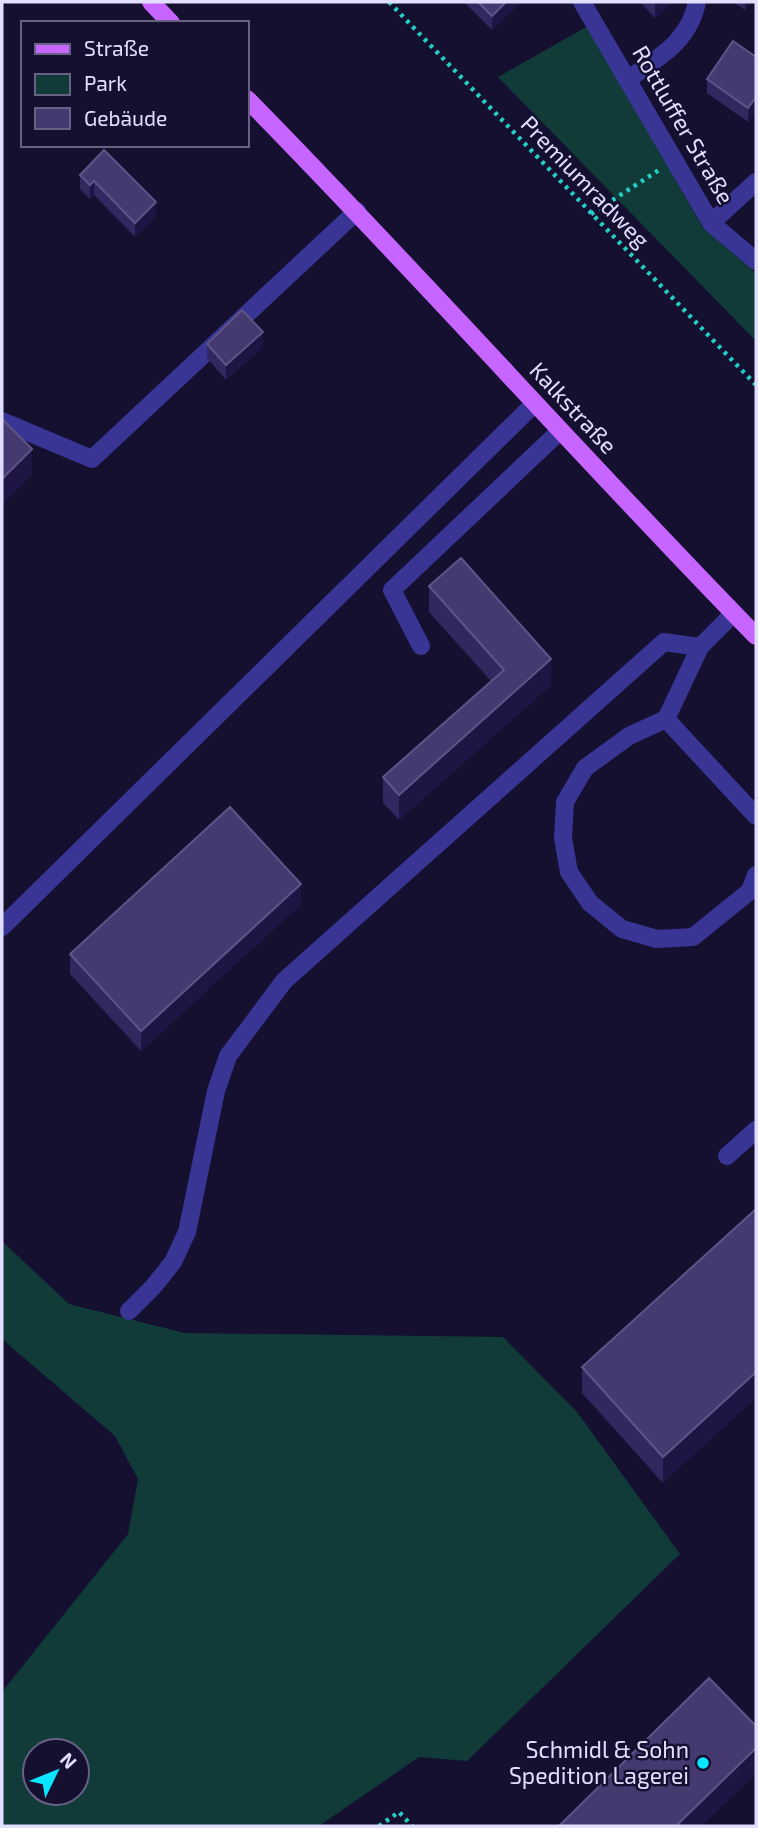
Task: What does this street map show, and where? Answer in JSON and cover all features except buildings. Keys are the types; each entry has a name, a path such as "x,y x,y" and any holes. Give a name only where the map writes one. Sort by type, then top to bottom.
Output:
{"main road":[{"path":"151,2 169,21"},
{"name":"Kalkstraße","path":"248,100 357,211 560,431 756,636"}],"street":[{"name":"Rottluffer Straße","path":"582,2 711,223 756,261"},
{"path":"627,80 676,45 694,18 697,2"},
{"path":"711,223 756,182"},
{"path":"2,421 92,459 357,211"},
{"path":"2,927 535,403"},
{"path":"421,646 393,590 560,431"},
{"path":"734,613 700,647 666,719 629,736 585,768 565,802 563,838 569,872 590,903 622,929 657,939 692,937 750,891 756,876"},
{"path":"129,1311 173,1262 187,1232 216,1091 228,1056 284,981 664,642 700,647"},
{"path":"666,719 756,816"},
{"path":"727,1156 756,1130"}],"path":[{"name":"Premiumradweg","path":"389,2 756,385"},
{"path":"591,214 675,162"},
{"path":"379,1826 399,1812 412,1826"}],"green space":[{"path":"588,26 703,228 756,273 756,341 498,77"},
{"path":"2,1241 69,1304 185,1333 503,1337 577,1412 680,1554 467,1761 419,1757 319,1826 2,1826 2,1692 128,1534 138,1479 115,1436 2,1339"}],"place":[{"name":"Schmidl & Sohn Spedition Lagerei","path":"703,1763"}]}
